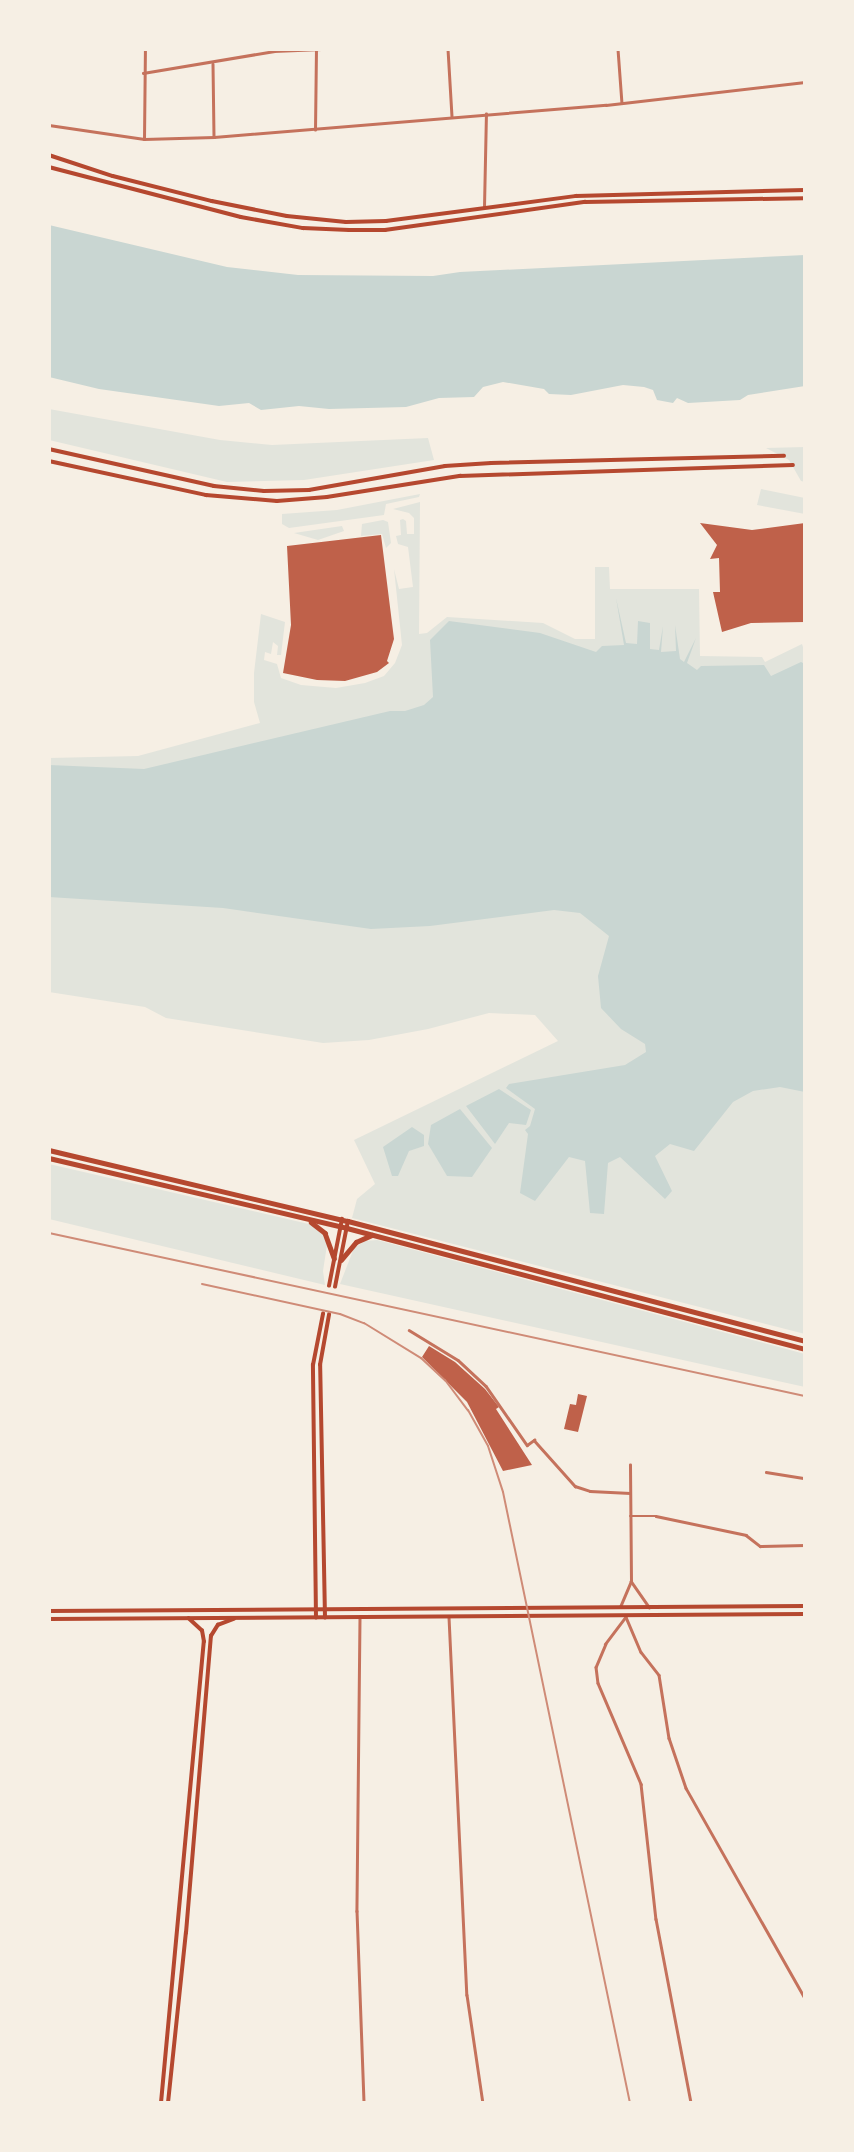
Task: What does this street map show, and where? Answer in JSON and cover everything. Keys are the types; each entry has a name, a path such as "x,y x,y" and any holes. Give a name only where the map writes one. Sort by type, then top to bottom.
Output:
{"highway":[{"path":"49,1150 345,1220 805,1341"},
{"path":"49,1158 343,1228 805,1349"},
{"path":"304,1219 325,1233 337,1259 356,1242 373,1236"}],"main road":[{"path":"49,155 113,176 287,216 346,222 386,221 576,196 805,190"},
{"path":"49,167 241,217 303,228 349,230 385,230 585,202 805,198"},
{"path":"49,449 183,480 264,491 309,490 445,466 784,456"},
{"path":"49,461 206,495 277,501 327,497 447,477 527,472 793,465"},
{"path":"329,1286 345,1220"},
{"path":"335,1287 337,1259"},
{"path":"316,1618 313,1365 323,1314"},
{"path":"325,1618 320,1373 329,1315"},
{"path":"49,1611 805,1606"},
{"path":"49,1619 805,1614"},
{"path":"161,2103 204,1642 202,1631 189,1619"},
{"path":"168,2103 186,1933 211,1636 218,1625 234,1619"}],"street":[{"path":"144,139 145,49"},
{"path":"143,73 274,51 321,49"},
{"path":"448,49 452,117"},
{"path":"618,49 622,103"},
{"path":"315,130 316,50"},
{"path":"213,63 214,137"},
{"path":"49,125 144,139 214,137 622,103 805,82"},
{"path":"484,208 486,114"},
{"path":"409,1330 467,1368 493,1395 527,1445 534,1440 575,1486 590,1491 630,1493"},
{"path":"619,1608 631,1581 629,1465"},
{"path":"766,1472 805,1478"},
{"path":"630,1516 656,1516 746,1535 760,1546 805,1545"},
{"path":"631,1581 649,1607"},
{"path":"449,1617 467,1995 484,2103"},
{"path":"626,1617 641,1652 659,1675 669,1738 686,1788 805,1998"},
{"path":"626,1617 606,1644 596,1667 598,1683 641,1784 656,1919 691,2103"},
{"path":"360,1618 357,1911 363,2103"}],"shaded area":[{"path":"49,225 227,267 298,275 433,276 460,272 805,255 805,386 748,395 740,400 688,403 677,398 673,403 657,400 653,390 644,387 623,385 571,395 549,394 544,389 503,382 483,387 474,397 439,398 406,407 329,409 299,406 261,410 249,403 219,406 99,389 49,377"},
{"path":"49,409 220,440 272,445 428,438 434,460 304,480 227,482 49,440"},
{"path":"805,447 805,482 801,481 789,460 766,448"},
{"path":"761,489 805,498 805,514 757,505"},
{"path":"420,494 419,497 386,504 384,515 289,528 282,524 282,514 337,510"},
{"path":"420,502 419,634 427,633 447,617 543,623 575,639 595,639 595,567 609,567 610,589 699,589 700,656 762,657 765,662 802,644 805,653 805,1334 352,1218 357,1199 375,1184 354,1140 558,1041 535,1015 489,1013 428,1029 369,1040 323,1043 166,1018 145,1007 49,992 49,758 138,756 260,723 254,702 254,673 261,614 285,622 281,655 277,655 278,646 273,642 271,654 265,652 264,660 277,664 281,678 301,685 336,688 365,683 384,676 395,663 402,645 394,569 399,589 413,587 408,547 398,544 396,536 401,535 400,520 403,519 406,521 407,534 414,534 414,518 409,513 393,509"},
{"path":"383,520 388,522 391,543 386,548 382,534 361,536 362,524"},
{"path":"342,526 344,531 318,540 294,533"},
{"path":"616,598 626,643 637,644 638,621 650,623 650,649 659,650 663,626 661,652 676,651 675,625 680,659 684,662 696,638 687,663 697,670 701,666 764,665 771,676 801,662 805,664 805,1092 780,1087 753,1091 733,1102 694,1151 670,1144 655,1156 672,1191 665,1199 620,1157 608,1163 604,1214 590,1213 585,1161 569,1157 535,1201 520,1193 528,1134 525,1130 530,1126 535,1109 506,1088 509,1084 625,1065 646,1052 645,1044 621,1029 601,1008 598,976 609,936 580,913 554,910 430,926 371,929 223,908 49,897 49,765 144,769 390,711 405,711 424,705 433,697 430,640 449,621 540,633 596,652 602,646 624,645"},
{"path":"499,1089 531,1110 526,1125 509,1123 495,1144 466,1106"},
{"path":"460,1109 492,1148 472,1177 447,1176 428,1144 431,1125"},
{"path":"412,1127 424,1135 424,1146 409,1151 398,1176 392,1176 383,1147"},
{"path":"49,1164 313,1225 323,1235 327,1245 323,1271 325,1285 49,1219"},
{"path":"377,1240 805,1354 805,1387 340,1284 354,1248 365,1241"}],"building":[{"path":"700,523 752,530 805,523 805,622 751,623 722,632 713,592 720,592 719,558 710,559 717,545"},
{"path":"381,535 394,639 387,661 389,663 377,672 345,681 317,680 283,673 291,625 287,546"},
{"path":"429,1346 455,1362 485,1389 499,1407 496,1409 532,1465 503,1471 467,1402 422,1357"},
{"path":"578,1394 587,1396 578,1432 564,1429 570,1404 576,1405"}],"railway":[{"path":"49,1233 805,1396"},
{"path":"202,1284 340,1314 364,1323 421,1358 445,1380 468,1410 488,1446 503,1492 630,2103"}]}
